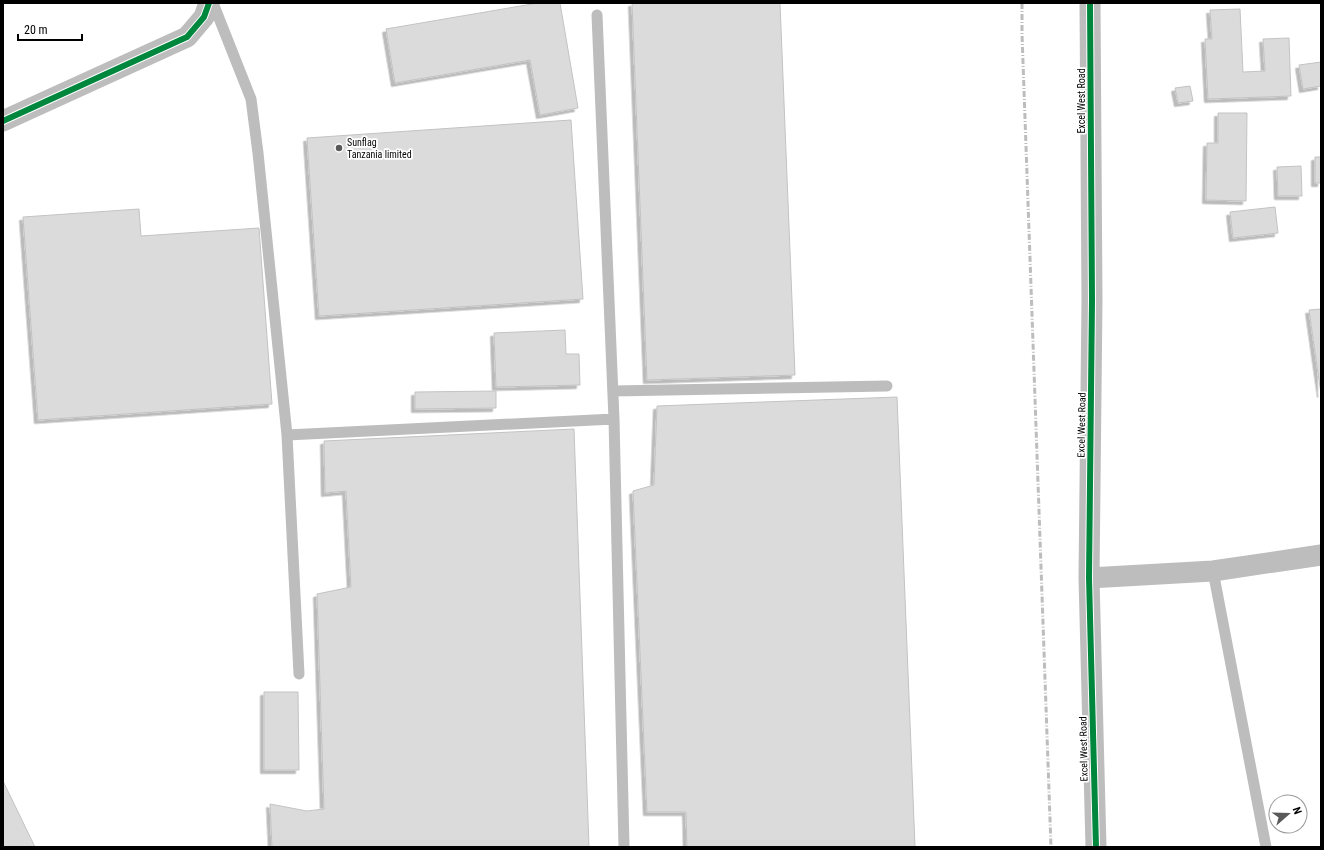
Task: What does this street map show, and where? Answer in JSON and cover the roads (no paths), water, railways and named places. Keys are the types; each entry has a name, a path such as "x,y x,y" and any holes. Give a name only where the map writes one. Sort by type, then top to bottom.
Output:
{"street":[{"path":"3,121 187,37 204,17 209,3"},
{"name":"Excel West Road","path":"1090,3 1092,300 1089,578 1096,847"},
{"path":"1089,578 1213,571 1321,555"}],"lane":[{"path":"213,3 251,99 258,153 287,435 299,674"},
{"path":"597,15 614,419 624,847"},
{"path":"613,391 887,386"},
{"path":"287,435 614,419"},
{"path":"1213,571 1266,847"}],"railway":[{"path":"1022,3 1051,847"}],"place":[{"name":"Sunflag Tanzania limited","path":"339,148"}]}
